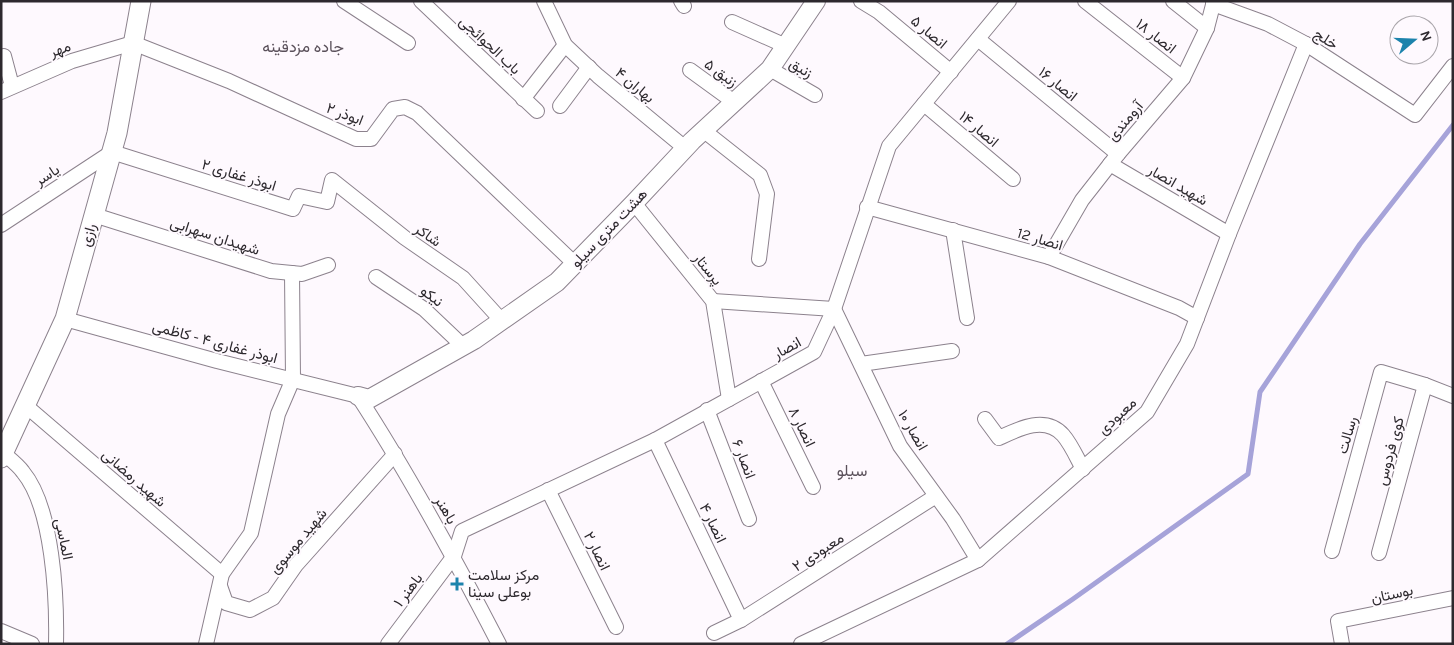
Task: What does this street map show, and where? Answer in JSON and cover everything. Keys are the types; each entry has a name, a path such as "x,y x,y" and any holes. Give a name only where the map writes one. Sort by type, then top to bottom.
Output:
{"main road":[{"name":"رازی","path":"2,456 65,319 112,152 141,1"}],"street":[{"path":"344,1 408,43"},
{"name":"باب الحوائجی","path":"421,1 537,111"},
{"name":"بهاران ۴","path":"544,1 565,45 685,148"},
{"name":"انصار ۵","path":"861,1 879,12 951,72"},
{"name":"انصار","path":"454,556 462,531 654,440 814,352 834,309 867,206 889,146 1009,1"},
{"name":"انصار ۱۸","path":"1085,1 1182,78"},
{"path":"1173,1 1206,28"},
{"name":"هشت متری سیلو","path":"358,396 369,399 463,346 557,282 703,130 770,69 813,2"},
{"name":"آرومندی","path":"1049,257 1082,200 1182,78 1206,28 1213,2"},
{"name":"خلج","path":"1213,2 1268,24 1306,44 1415,115 1453,66"},
{"path":"732,22 786,46"},
{"name":"انصار ۱۶","path":"978,39 1114,159"},
{"name":"مهر","path":"6,89 72,61 133,43"},
{"name":"ابوذر ۲","path":"133,43 229,82 356,139 371,139 393,109 405,107 417,113 575,264"},
{"name":"معبودی","path":"800,644 978,560 1147,412 1187,344 1229,234 1306,44"},
{"path":"523,99 565,45"},
{"path":"1,58 4,56 6,89"},
{"path":"560,106 589,67"},
{"name":"زنبق","path":"770,69 815,95"},
{"name":"زنبق ۵","path":"690,70 734,102"},
{"name":"انصار ۱۴","path":"924,104 1013,179"},
{"path":"703,130 760,175 767,194 759,259"},
{"name":"ابوذر غفاری ۲","path":"112,152 293,209 299,196 326,202 332,180"},
{"name":"یاسر","path":"1,225 112,152"},
{"name":"شهید انصار","path":"1114,159 1229,234"},
{"name":"شاکر","path":"332,180 405,238 463,278 502,321"},
{"name":"پرستار","path":"634,203 713,301 728,399"},
{"name":"انصار 12","path":"867,206 1049,257 1179,308 1197,318"},
{"name":"شهیدان سهرابی","path":"94,215 271,271 302,274 328,265"},
{"path":"953,230 968,318"},
{"path":"206,644 221,579 251,533 278,414 292,379 292,273"},
{"name":"نیکو","path":"376,277 424,309 463,346"},
{"path":"713,301 834,309"},
{"name":"انصار ۱۰","path":"834,309 900,446 953,519 978,560"},
{"name":"ابوذر غفاری ۴ - کاظمی","path":"65,319 217,361 358,396"},
{"path":"861,364 952,351"},
{"name":"رسالت","path":"1332,551 1381,372 1425,385"},
{"name":"انصار ۸","path":"761,381 813,487"},
{"path":"1425,385 1453,396"},
{"name":"کوی فردوس","path":"1379,554 1425,385"},
{"name":"باهنر","path":"358,396 395,454 454,556 498,644"},
{"name":"شهید رمضانی","path":"26,405 221,579"},
{"name":"انصار ۶","path":"707,410 750,519"},
{"path":"985,419 999,438 1025,425 1049,426 1063,434 1083,469"},
{"name":"انصار ۴","path":"654,440 741,620"},
{"name":"شهید موسوی","path":"221,579 226,603 250,610 273,598 296,565 395,454"},
{"name":"الماسی","path":"2,456 24,473 41,508 55,572 56,644"},
{"name":"انصار ۲","path":"548,490 616,627"},
{"name":"معبودی ۲","path":"714,634 741,620 936,496"},
{"name":"باهنر ۱","path":"388,644 454,556"},
{"name":"بوستان","path":"1342,644 1338,622 1453,598"},
{"path":"1,631 32,644"}],"waterway":[{"path":"1007,644 1248,474 1260,392 1360,244 1453,125"}],"place":[{"name":"مرکز سلامت بوعلی سینا","path":"457,584"}],"district":[{"name":"جاده مزدقینه","path":"303,46"},
{"name":"سیلو","path":"852,470"}]}
